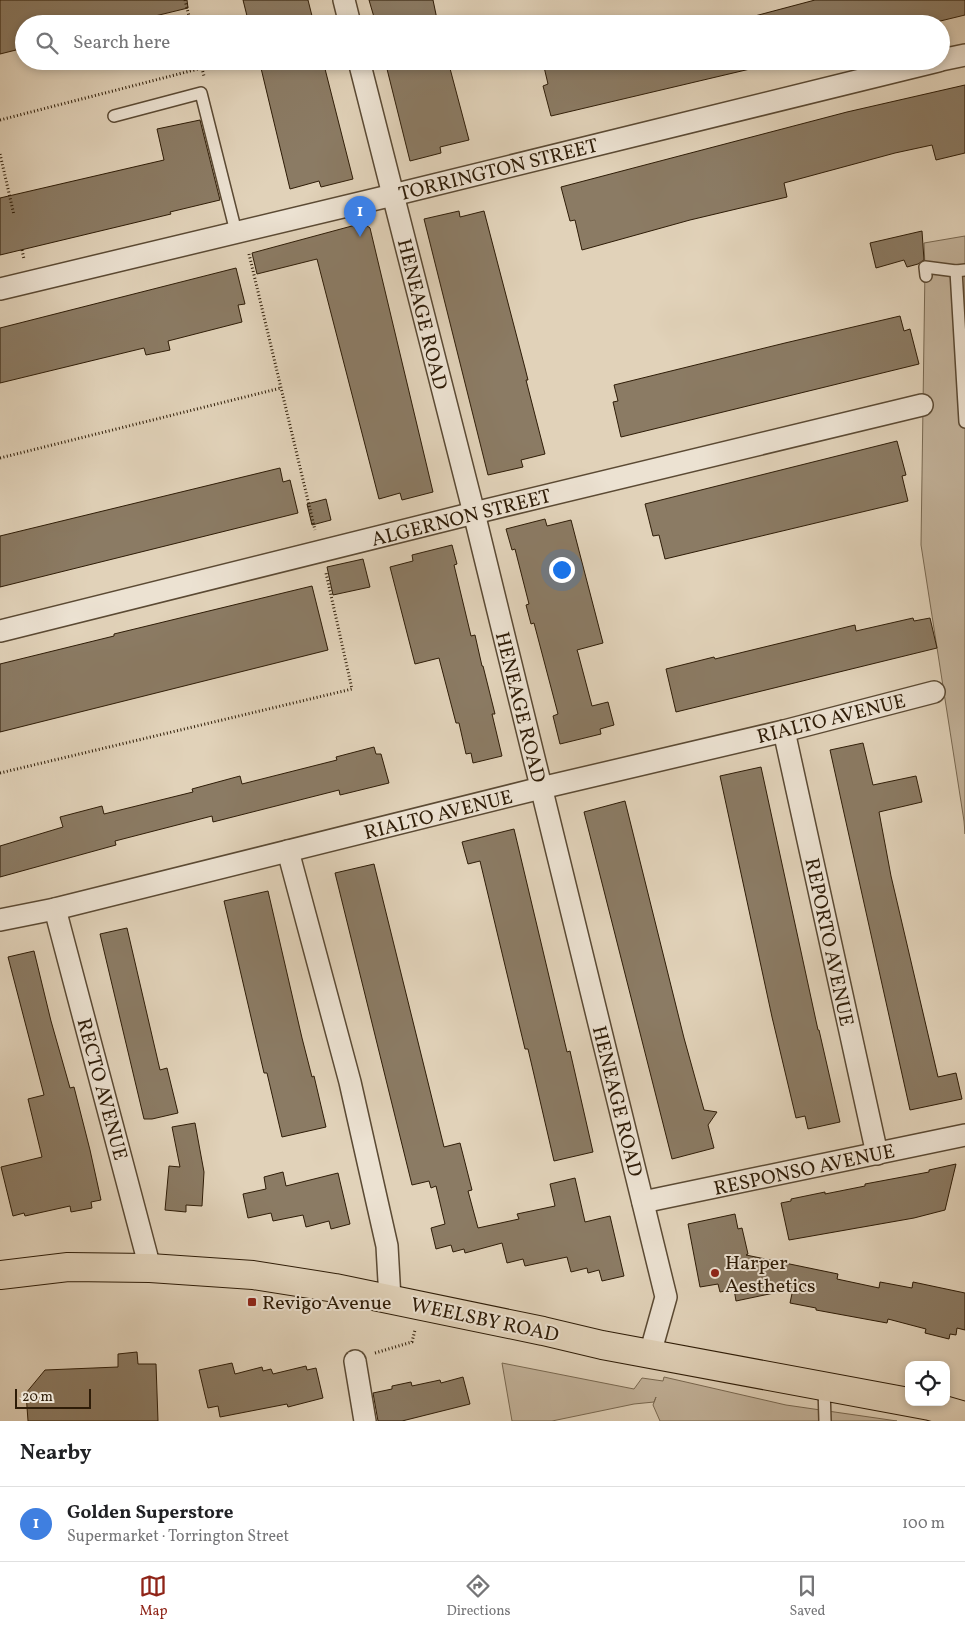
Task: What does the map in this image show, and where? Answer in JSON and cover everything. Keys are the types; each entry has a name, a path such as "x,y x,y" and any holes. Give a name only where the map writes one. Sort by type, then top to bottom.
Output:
{"main road":[{"name":"WEELSBY ROAD","path":"0,1275 68,1267 150,1268 253,1275 336,1288 602,1345 930,1406 965,1416"}],"street":[{"path":"344,0 348,15"},
{"name":"TORRINGTON STREET","path":"950,59 965,55"},
{"name":"HENEAGE ROAD","path":"362,70 474,513 666,1297 650,1354"},
{"name":"TORRINGTON STREET","path":"0,289 903,70"},
{"name":"ALGERNON STREET","path":"0,631 474,513 922,405"},
{"name":"RIALTO AVENUE","path":"0,920 55,909 541,788 784,731 934,692"},
{"name":"REPORTO AVENUE","path":"784,731 877,1154"},
{"path":"288,851 350,1082 387,1246 390,1299"},
{"name":"RECTO AVENUE","path":"55,909 150,1268"},
{"name":"RESPONSO AVENUE","path":"643,1202 965,1135"},
{"path":"356,1361 365,1421"}],"lane":[{"path":"114,116 201,93 240,231"},
{"path":"926,276 925,267 960,271 965,422"},
{"path":"824,1387 824,1421"}],"path":[{"path":"185,0 189,15"},
{"path":"0,120 194,70"},
{"path":"0,154 14,215"},
{"path":"0,773 352,689 281,388 240,231"},
{"path":"0,458 281,388"},
{"path":"356,1361 365,1360 377,1351 412,1342 418,1305"}],"shaded area":[{"path":"965,236 965,834 921,545 924,243"},
{"path":"502,1363 634,1389 642,1378 663,1381 664,1377 786,1405 897,1421 660,1421 653,1405 656,1397 654,1402 634,1404 552,1421 512,1421"}],"building":[{"path":"0,0 187,0 188,8 159,15 15,15 15,50 0,54"},
{"path":"243,0 308,0 312,15 247,15"},
{"path":"369,0 433,0 436,15 373,15"},
{"path":"815,0 965,0 965,15 950,19 950,15 759,15"},
{"path":"261,70 325,70 353,179 321,187 319,181 290,189"},
{"path":"387,70 450,70 469,140 440,147 441,153 410,161"},
{"path":"545,70 746,70 551,116 543,86 548,84"},
{"path":"965,85 965,153 936,160 932,145 895,153 784,183 787,197 690,220 582,250 575,220 570,221 561,187 847,112"},
{"path":"200,120 220,200 170,212 171,214 0,255 0,198 164,160 157,129"},
{"path":"459,211 460,217 484,211 525,368 528,380 526,380 545,454 521,460 523,467 488,475 424,219"},
{"path":"363,223 370,228 433,492 402,500 400,493 379,499 317,259 257,274 252,253"},
{"path":"922,231 924,260 907,267 904,260 876,268 870,243"},
{"path":"236,268 245,304 238,305 242,322 168,341 170,350 146,355 144,348 0,383 0,328"},
{"path":"900,316 904,331 910,329 919,364 621,437 613,402 618,401 614,385"},
{"path":"897,441 906,475 902,476 908,501 665,559 659,535 653,536 645,504"},
{"path":"280,468 283,482 290,480 298,513 0,587 0,536"},
{"path":"326,499 331,520 312,525 307,504"},
{"path":"545,519 547,526 571,520 603,643 577,650 592,706 608,702 614,725 600,729 601,734 560,744 553,716 558,714 534,623 531,624 526,605 529,604 515,549 512,550 506,529"},
{"path":"452,545 457,564 454,565 471,636 475,635 495,714 492,714 502,756 473,763 471,753 466,754 459,723 456,723 439,658 415,664 390,567 413,561 412,555"},
{"path":"363,559 370,587 333,595 327,567"},
{"path":"312,586 328,650 0,732 0,664"},
{"path":"913,618 914,621 930,618 937,648 676,712 666,669 855,625 856,631"},
{"path":"863,743 873,785 916,776 922,802 879,812 891,876 938,1077 956,1073 962,1099 910,1110 830,750"},
{"path":"374,747 376,754 381,754 389,783 340,795 339,790 213,822 212,816 115,841 116,845 0,877 0,846 63,827 60,817 102,806 104,814 193,792 192,789 240,776 242,784 337,760 336,757"},
{"path":"761,767 840,1122 808,1129 805,1116 796,1118 772,1017 720,776"},
{"path":"625,801 684,1038 704,1110 717,1112 708,1125 714,1148 672,1159 584,812"},
{"path":"514,829 567,1052 570,1051 593,1152 554,1161 528,1049 525,1049 480,861 468,864 462,842"},
{"path":"374,864 444,1147 460,1143 472,1190 468,1191 478,1228 519,1219 517,1214 555,1206 550,1184 575,1178 585,1222 610,1216 624,1276 602,1281 599,1270 588,1273 587,1268 571,1272 567,1257 525,1266 523,1259 507,1263 502,1243 465,1253 464,1249 453,1252 451,1245 436,1249 431,1228 445,1224 436,1186 431,1188 429,1181 412,1185 335,873"},
{"path":"268,891 302,1038 312,1077 314,1076 326,1127 282,1137 267,1073 264,1073 224,901"},
{"path":"127,928 160,1070 167,1068 178,1113 152,1119 144,1119 100,934"},
{"path":"34,951 70,1088 74,1087 101,1200 91,1202 92,1208 71,1212 70,1206 25,1216 24,1213 13,1216 1,1167 42,1157 28,1099 44,1095 8,957"},
{"path":"195,1123 204,1172 202,1206 186,1205 186,1212 165,1210 169,1166 180,1167 172,1127"},
{"path":"956,1164 945,1210 914,1218 789,1240 781,1203 791,1201 791,1199 825,1192 825,1194 865,1186 865,1184 929,1172 929,1170"},
{"path":"283,1172 286,1186 338,1173 350,1224 331,1229 329,1221 306,1227 303,1215 273,1221 271,1213 248,1218 243,1194 266,1189 264,1177"},
{"path":"735,1214 738,1229 742,1228 748,1254 746,1255 838,1274 837,1279 879,1288 880,1282 912,1288 913,1282 965,1293 965,1330 957,1328 956,1335 950,1334 949,1339 925,1333 926,1329 888,1319 887,1323 816,1310 816,1308 790,1303 793,1289 736,1301 734,1289 720,1292 718,1284 700,1287 688,1224"},
{"path":"137,1352 138,1364 156,1364 158,1421 28,1421 26,1393 45,1370 118,1367 118,1354"},
{"path":"232,1363 235,1374 262,1367 263,1371 271,1369 273,1374 306,1366 307,1370 316,1368 323,1398 288,1407 287,1404 220,1417 218,1406 208,1408 199,1370"},
{"path":"463,1377 470,1404 402,1421 378,1421 373,1393 411,1382 412,1386 440,1380 441,1383"}],"place":[{"name":"Golden Superstore","path":"360,237"},
{"name":"Harper Aesthetics","path":"715,1273"},
{"name":"Revigo Avenue","path":"252,1302"}]}
